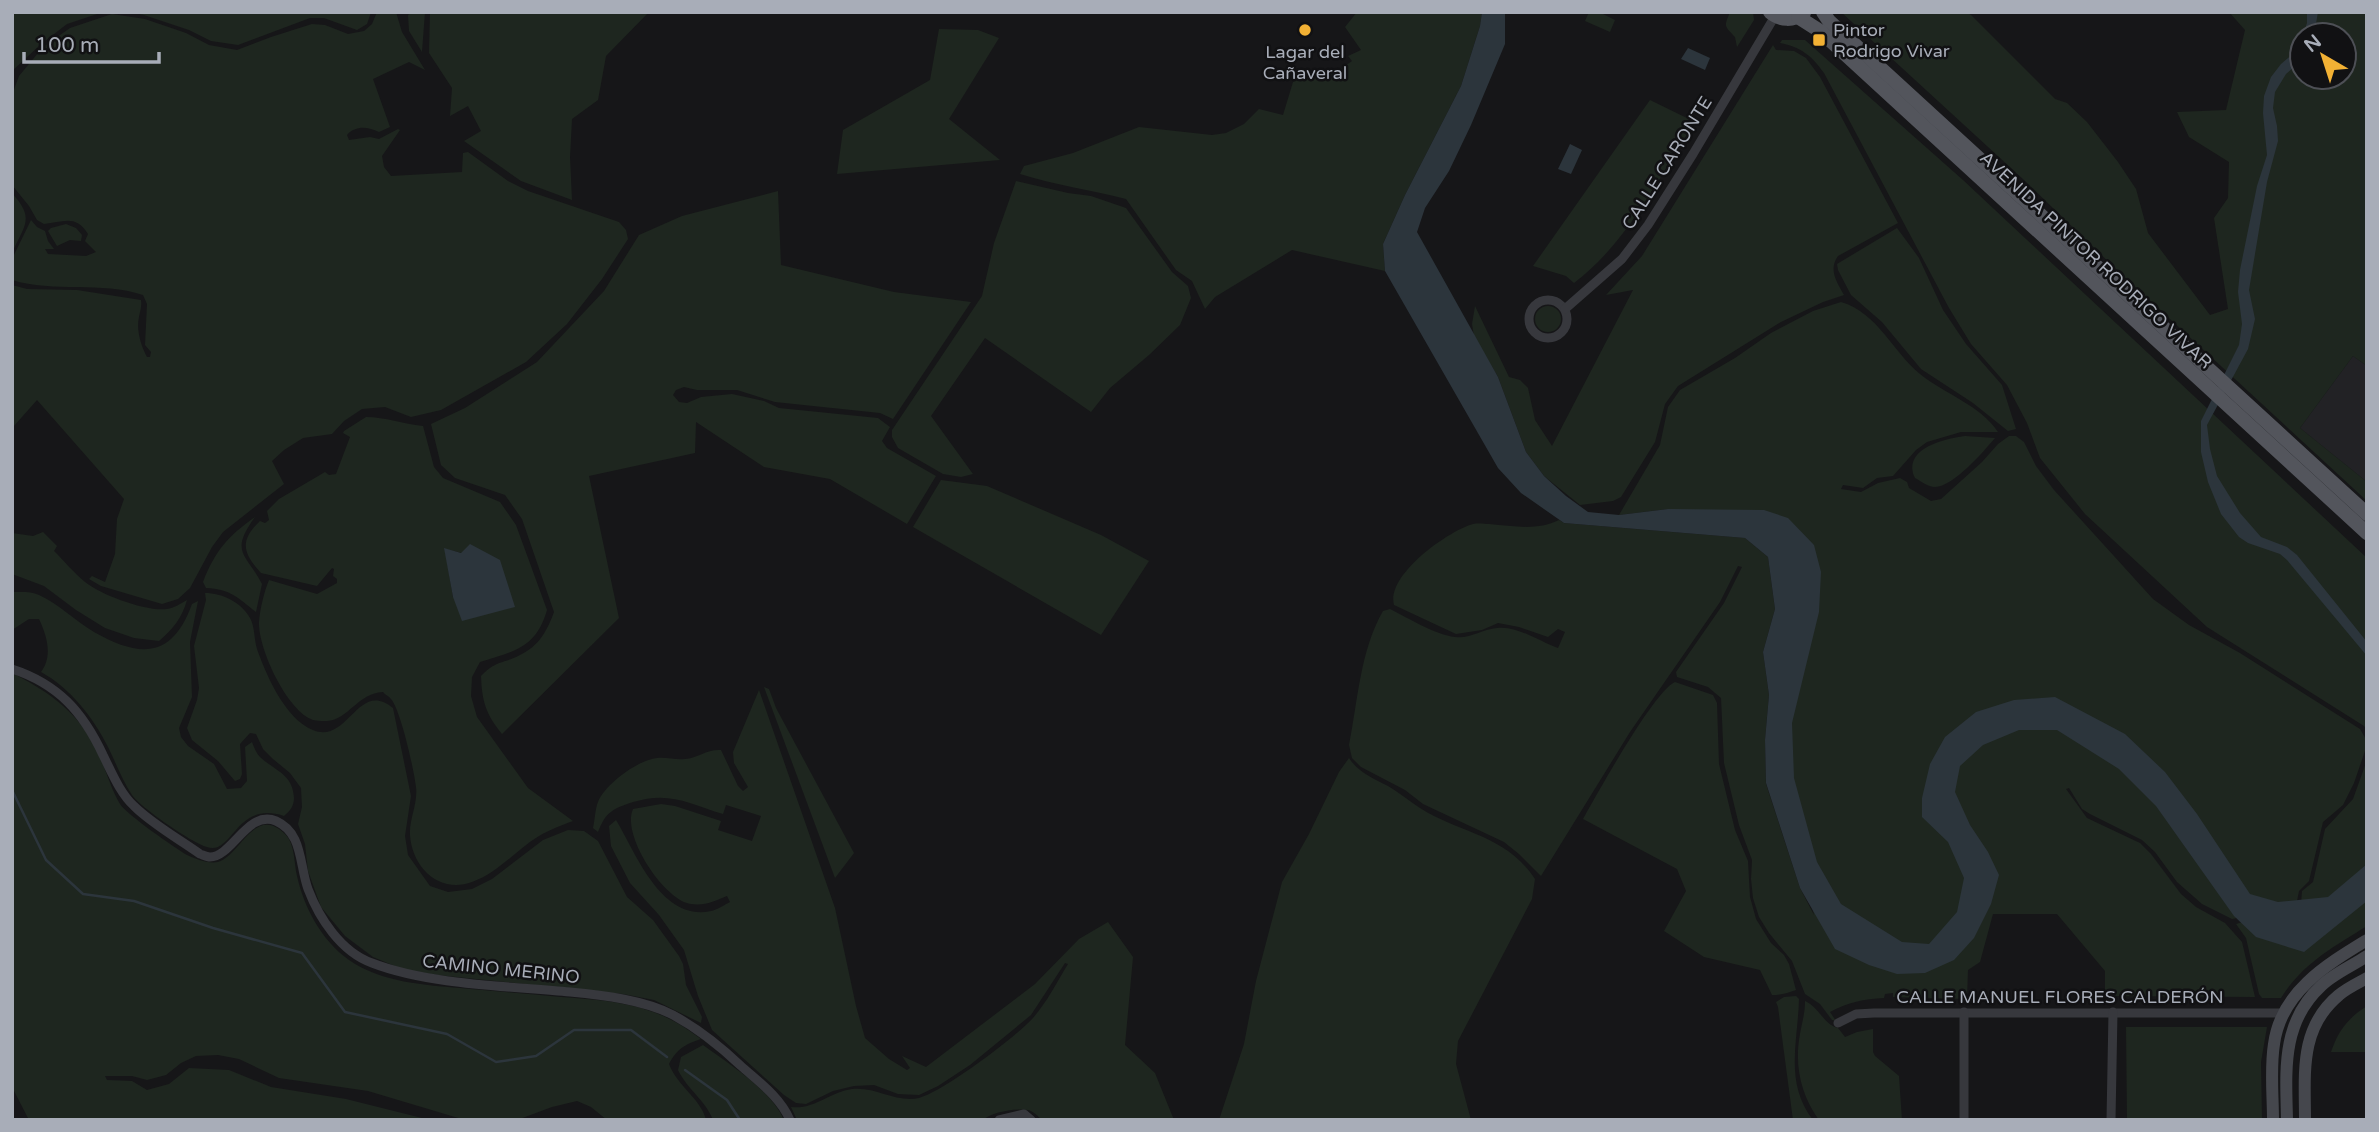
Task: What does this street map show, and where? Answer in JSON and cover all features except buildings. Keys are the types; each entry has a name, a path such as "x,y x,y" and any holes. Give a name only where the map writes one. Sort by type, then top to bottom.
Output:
{"main road":[{"name":"AVENIDA PINTOR RODRIGO VIVAR","path":"1823,12 1829,21 2367,514"},
{"path":"1773,14 1783,19 1801,15"},
{"name":"AVENIDA PINTOR RODRIGO VIVAR","path":"1801,15 2367,533"}],"street":[{"name":"CALLE CARONTE","path":"1565,309 1622,259 1648,225 1693,154 1773,14"},
{"path":"1546,300 1557,302 1565,309 1568,320 1564,330 1556,337 1545,338 1535,334 1530,324 1530,314 1536,305 1546,300"},
{"name":"CAMINO MERINO","path":"12,669 34,676 58,691 96,741 118,785 133,806 200,854 211,857 223,852 240,833 261,819 273,819 289,828 296,838 307,887 327,925 345,947 369,963 422,978 615,997 672,1015 720,1046 779,1100 790,1120"},
{"path":"2273,1120 2273,1047 2284,1013 2301,987 2314,974 2367,940"},
{"path":"2287,1120 2286,1054 2295,1022 2322,985 2367,956"},
{"path":"2305,1120 2304,1056 2308,1042 2321,1014 2330,1004 2339,995 2367,978"},
{"path":"1964,1012 1964,1120"},
{"path":"2111,1120 2113,1012"},
{"name":"CALLE MANUEL FLORES CALDERÓN","path":"1838,1023 1856,1014 2284,1013"},
{"path":"999,1120 1024,1114 1031,1120"}],"shaded area":[{"path":"12,12 103,12 67,24 12,71"},
{"path":"129,12 371,12 367,24 357,30 324,18 310,18 238,45 211,41 189,30"},
{"path":"377,12 396,12 402,32 425,70 409,62 373,79 390,127 379,132 358,128 347,135 349,140 370,137 379,139 400,130 382,156 384,167 391,176 462,172 463,153 468,152 508,181 528,191 619,222 626,230 628,239 602,279 567,324 526,362 441,410 411,417 385,407 362,409 344,421 332,434 303,438 284,450 272,461 284,484 223,532 190,588 178,599 162,604 101,586 89,579 92,576 105,582 115,554 117,519 124,499 37,400 14,426 12,423 12,285 27,289 77,290 141,300 139,332 145,353 150,357 151,352 145,345 147,304 143,295 127,291 44,286 12,280 12,259 31,220 45,231 54,249 45,249 48,254 86,256 96,252 85,241 88,234 79,224 69,221 44,224 37,220 12,185 12,95 19,76 43,47 70,28 112,14 145,19 186,33 209,45 237,50 312,24 325,25 348,34 364,31 372,24"},
{"path":"412,12 425,12 422,52 409,31 408,15"},
{"path":"430,12 649,12 606,56 598,100 572,119 572,200 521,181 464,141 481,131 468,106 450,116 452,88 429,53"},
{"path":"1357,12 1482,12 1461,86 1383,244 1385,271 1292,250 1215,297 1205,309 1192,281 1176,270 1126,199 1020,174 1024,166 1073,153 1139,127 1212,135 1226,133 1244,124 1259,109 1283,115 1293,82 1303,74 1342,68 1352,61 1348,56 1361,50 1345,27"},
{"path":"1482,12 1505,12 1505,44 1471,125 1449,171 1425,208 1417,232 1498,377 1526,452 1544,476 1566,496 1588,512 1619,515 1668,509 1764,510 1788,518 1814,545 1821,572 1819,612 1792,723 1794,778 1817,862 1841,904 1902,942 1929,944 1957,912 1964,878 1948,842 1922,817 1922,798 1930,764 1945,737 1976,712 2014,700 2055,697 2125,734 2165,772 2197,814 2250,894 2278,902 2328,897 2367,864 2367,901 2304,952 2256,937 2234,916 2156,806 2119,769 2057,730 2019,730 1983,745 1960,766 1955,792 1970,825 1999,875 1991,904 1974,938 1954,960 1925,973 1897,974 1869,965 1835,949 1800,888 1766,783 1765,740 1769,695 1763,652 1775,609 1768,557 1745,538 1564,523 1521,493 1498,468 1385,271 1383,244 1461,86"},
{"path":"1589,12 1599,12 1615,20 1610,32 1585,21"},
{"path":"1730,12 1753,12 1754,20 1737,47 1735,37 1726,26"},
{"path":"1841,12 1966,12 1971,15 2055,99 2067,103 2087,122 2136,189 2148,233 2210,315 2228,309 2214,218 2228,198 2229,162 2189,137 2177,112 2226,110 2245,30 2229,12 2367,12 2367,366 2353,356 2300,428 2367,482 2367,501 2117,270 2024,180"},
{"path":"2307,12 2318,12 2316,21 2307,21"},
{"path":"939,29 978,30 999,38 949,119 1000,160 837,174 843,130 930,80"},
{"path":"1782,40 1805,40 1963,180 2367,558 2367,730 2207,627 2085,514 2040,458 2027,423 2007,385 1971,344 1949,308 1824,73 1805,53 1780,43"},
{"path":"1773,45 1776,50 1794,51 1806,58 1820,77 1898,223 1838,256 1834,271 1844,295 1781,322 1678,386 1665,404 1655,442 1621,497 1613,501 1580,505 1544,476 1526,452 1498,377 1474,336 1472,324 1475,306 1509,377 1520,380 1528,388 1535,420 1552,446 1633,290 1606,295 1642,256"},
{"path":"1688,48 1710,58 1705,70 1681,59"},
{"path":"2288,58 2288,72 2275,92 2273,108 2278,141 2267,182 2249,290 2255,319 2248,349 2207,425 2210,449 2217,476 2240,513 2261,537 2287,547 2297,555 2367,642 2367,656 2287,560 2280,554 2239,537 2221,514 2208,482 2201,452 2201,421 2239,345 2242,324 2238,292 2240,270 2257,186 2267,155 2264,96 2271,77"},
{"path":"1650,100 1695,122 1627,228 1611,248 1574,283 1566,276 1533,266"},
{"path":"1570,144 1582,150 1571,174 1558,169"},
{"path":"1016,181 1091,196 1126,208 1172,272 1188,286 1191,298 1180,325 1110,388 1091,412 985,338 931,416 973,474 961,477 943,474 898,448 892,437 892,430 982,296 994,243"},
{"path":"778,191 781,265 894,292 971,302 893,419 880,413 775,402 737,390 697,390 684,387 676,390 673,395 679,402 687,403 701,397 732,394 764,401 779,408 878,418 890,427 882,441 887,448 936,476 907,524 830,479 764,467 696,422 695,453 589,476 619,618 502,734 486,707 481,676 495,665 532,647 545,632 554,612 522,519 505,495 455,478 441,465 431,424 465,408 537,362 604,291 639,235 682,216"},
{"path":"12,193 24,209 26,222 12,253"},
{"path":"66,224 76,228 82,235 81,241 70,240 57,246 48,231"},
{"path":"1897,228 1919,258 1943,310 1966,344 2002,385 2016,429 2008,431 1973,403 1921,369 1882,322 1851,295 1837,264"},
{"path":"1841,302 1865,315 1920,374 1982,414 1998,432 1961,432 1927,442 1916,450 1893,476 1877,478 1863,488 1843,485 1841,489 1861,492 1878,483 1900,478 1907,482 1909,488 1931,501 1941,499 1998,444 2009,436 2016,436 2024,442 2036,466 2054,490 2153,599 2189,625 2240,653 2360,729 2367,745 2354,783 2343,805 2323,822 2309,881 2299,891 2296,906 2232,919 2202,904 2177,882 2155,852 2142,840 2082,809 2069,788 2066,789 2087,818 2140,843 2181,894 2196,907 2225,923 2242,942 2255,997 2105,996 2105,971 2057,914 1993,914 1980,962 1968,970 1967,999 1893,997 1893,993 1885,994 1884,998 1856,1002 1830,1012 1836,1021 1832,1020 1820,1004 1805,994 1792,961 1759,917 1753,898 1752,860 1739,825 1724,763 1721,698 1708,687 1677,677 1676,672 1724,603 1742,567 1738,566 1720,602 1630,732 1541,876 1504,842 1423,804 1405,790 1361,767 1352,758 1349,745 1361,676 1369,642 1383,611 1390,609 1431,630 1455,637 1505,628 1520,631 1558,648 1565,632 1558,629 1548,637 1498,623 1482,630 1456,634 1394,605 1394,593 1409,568 1449,535 1475,524 1534,527 1559,520 1564,523 1745,538 1768,557 1775,609 1763,652 1769,695 1765,740 1766,784 1800,888 1814,915 1775,767 1814,545 1668,509 1619,515 1660,445 1668,407 1680,390 1771,333 1813,311"},
{"path":"1548,306 1557,310 1561,319 1557,328 1548,332 1539,328 1535,319 1539,310"},
{"path":"2353,356 2367,366 2367,482 2300,428"},
{"path":"366,417 423,426 434,467 443,478 500,502 516,525 547,610 537,633 523,646 480,662 472,677 471,696 477,717 528,788 573,821 539,836 499,867 472,882 460,885 439,881 422,868 416,858 410,835 416,799 415,779 403,728 390,698 383,692 374,693 334,720 312,720 292,703 283,690 263,647 259,622 269,580 317,594 337,583 337,579 333,576 332,568 317,586 261,573 247,553 246,541 260,521 265,523 269,520 267,511 279,499 325,472 329,475 336,474 350,437 343,433","holes":["445,549 462,553 453,597"]},
{"path":"1965,436 1995,438 1968,467 1942,485 1932,487 1915,478 1914,460 1919,453 1936,443"},
{"path":"941,480 987,486 1101,535 1149,561 1101,635 913,527"},
{"path":"255,517 247,529 242,546 246,559 262,584 256,612 228,592 206,588 203,582 223,545"},
{"path":"43,532 57,546 54,551 73,571 102,592 136,605 158,609 172,608 187,600 176,623 159,641 134,638 105,628 44,586 12,574 12,533 33,536"},
{"path":"470,544 500,560 515,607 462,621 453,597 444,548 461,553"},
{"path":"12,592 39,595 94,632 111,641 140,649 164,644 175,635 192,604 198,601 190,642 192,697 179,728 181,737 188,746 214,764 227,789 241,788 247,781 245,747 252,742 260,757 290,783 294,798 290,810 284,816 268,813 255,815 216,848 190,839 145,808 128,789 88,714 62,686 41,672 47,659 48,646 39,619 29,619 12,630"},
{"path":"205,593 230,600 246,612 252,622 257,649 269,679 280,699 301,723 317,731 329,731 340,726 369,702 380,701 393,708 411,796 405,836 408,855 430,886 448,892 472,889 492,879 543,840 568,830 584,831 598,841 627,897 653,920 679,956 686,985 702,1017 701,1023 654,1000 623,994 402,969 373,957 345,936 321,907 308,871 305,844 298,824 302,807 301,788 290,773 263,749 256,734 250,733 240,744 242,774 240,779 235,781 218,761 192,740 187,728 199,688 194,646 206,600"},
{"path":"12,673 47,693 76,719 96,748 112,788 124,809 187,855 206,862 218,862 226,858 249,834 266,825 275,827 286,835 293,849 300,888 315,922 339,952 361,967 388,978 417,984 617,1003 657,1013 683,1026 701,1039 682,1048 669,1064 706,1120 607,1120 591,1107 577,1101 517,1120 465,1120 368,1091 279,1078 239,1059 218,1055 196,1056 181,1063 166,1075 147,1080 132,1076 105,1076 107,1080 132,1081 147,1090 169,1084 189,1068 229,1070 271,1087 346,1099 430,1120 29,1120 12,1087"},
{"path":"1675,682 1713,695 1717,703 1719,764 1735,830 1748,861 1750,897 1756,919 1771,943 1784,955 1796,990 1772,995 1760,970 1704,957 1664,931 1686,891 1677,869 1583,819 1640,723 1666,689"},
{"path":"764,687 769,689 776,708 854,853 835,878"},
{"path":"759,690 835,908 865,1038 889,1059 907,1070 910,1068 902,1056 926,1067 1035,984 1079,939 1108,922 1133,957 1125,1045 1155,1073 1174,1120 1042,1120 1032,1111 1011,1110 983,1120 797,1120 791,1107 807,1106 852,1089 910,1099 930,1094 945,1086 1024,1027 1047,999 1068,964 1065,963 1031,1015 970,1065 919,1095 898,1094 874,1085 833,1091 806,1104 796,1103 784,1095 712,1030 684,950 659,915 630,883 611,846 609,826 616,820 652,882 664,896 693,912 711,911 730,902 727,896 705,904 691,904 680,900 647,865 633,834 633,809 661,804 675,806 721,821 718,830 752,841 761,816 726,805 723,814 689,802 657,798 620,807 607,816 598,832 593,828 596,808 602,795 632,768 649,760 685,759 721,750 738,786 743,791 748,787 734,763 733,752"},
{"path":"1349,758 1372,778 1435,817 1482,836 1510,853 1535,879 1532,899 1458,1041 1456,1064 1471,1120 1219,1120 1244,1044 1256,981 1282,882 1339,772"},
{"path":"2367,760 2367,926 2308,966 2281,998 2262,998 2246,938 2236,924 2301,904 2302,891 2313,882 2325,829 2353,799"},
{"path":"1796,996 1799,999 1795,1046 1798,1091 1813,1120 1793,1120 1776,1002 1784,997"},
{"path":"1805,1001 1845,1037 1873,1029 1875,1056 1899,1076 1902,1120 1819,1120 1800,1079 1798,1046"},
{"path":"2367,1006 2367,1052 2331,1052 2344,1026"},
{"path":"2126,1027 2267,1027 2261,1062 2262,1120 2127,1120"},
{"path":"703,1045 760,1088 784,1120 713,1120 678,1070 681,1057"}],"waterway":[{"path":"12,790 46,860 83,894 134,901 213,928 302,953 345,1012 447,1034 496,1062 536,1056 574,1030 631,1030 667,1057"},
{"path":"685,1070 727,1100 740,1120"}],"place":[{"name":"Lagar del Cañaveral","path":"1305,30"},
{"name":"Pintor Rodrigo Vivar","path":"1819,40"}]}
